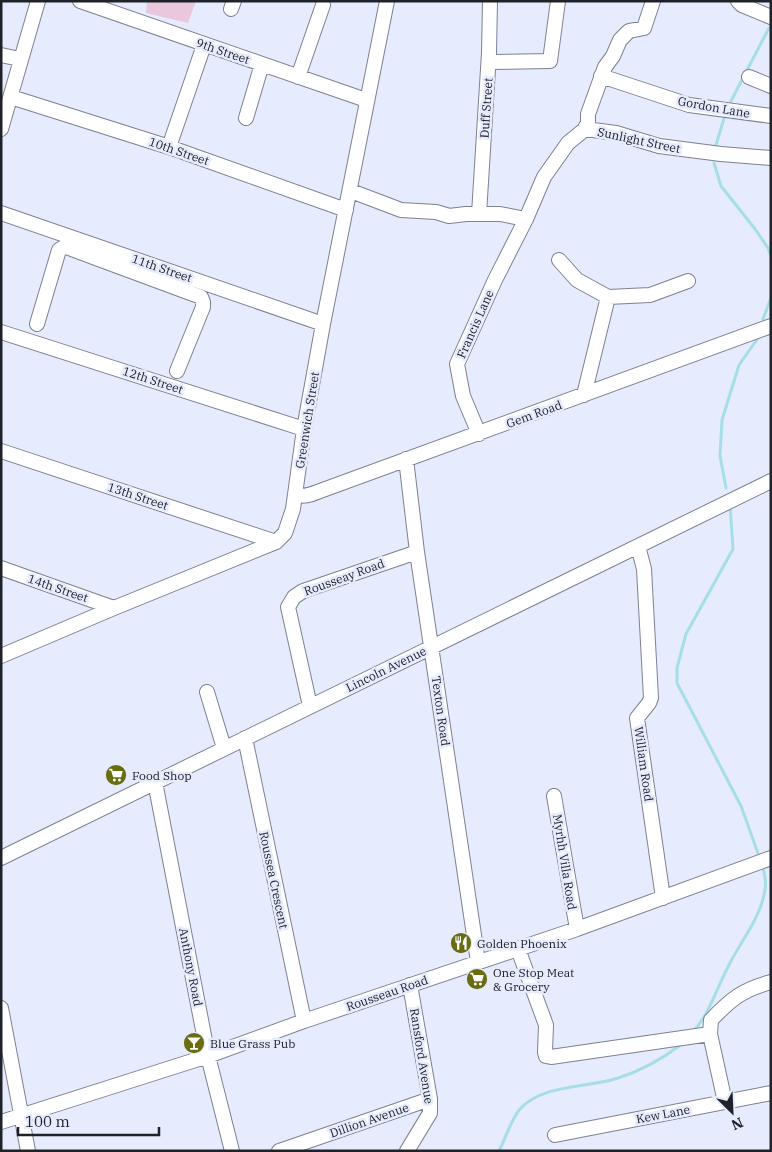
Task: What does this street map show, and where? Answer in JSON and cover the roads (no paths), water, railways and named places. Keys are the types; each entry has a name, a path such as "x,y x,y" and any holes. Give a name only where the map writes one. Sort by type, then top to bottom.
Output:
{"street":[{"path":"1,129 38,1"},
{"name":"9th Street","path":"80,1 366,100"},
{"name":"Greenwich Street","path":"276,542 285,533 288,526 296,494 304,429 323,324 351,191 366,100 387,1"},
{"name":"Duff Street","path":"479,214 489,62 490,1"},
{"path":"489,62 550,61 558,1"},
{"path":"584,130 588,123 588,114 605,67 613,56 620,40 629,31 644,28 653,1"},
{"path":"738,1 742,5 771,17"},
{"path":"298,77 323,5"},
{"path":"169,147 204,45"},
{"path":"1,54 20,59"},
{"path":"246,118 262,64"},
{"name":"Gordon Lane","path":"601,76 689,105 771,116"},
{"path":"749,77 771,86"},
{"name":"10th Street","path":"10,97 169,147 346,210"},
{"name":"Sunlight Street","path":"526,219 550,169 568,143 584,130 616,133 668,147 771,158"},
{"path":"351,191 401,210 436,212 449,216 500,214 526,219"},
{"name":"11th Street","path":"1,213 103,254 323,324"},
{"name":"Francis Lane","path":"478,434 463,396 457,364 495,280 526,219"},
{"path":"37,324 59,250 69,248 103,254 201,297 203,307 176,371"},
{"path":"559,260 577,280 608,297 650,295 688,281"},
{"path":"584,395 608,297"},
{"name":"Gem Road","path":"296,494 307,496 771,326"},
{"name":"12th Street","path":"1,332 304,429"},
{"name":"13th Street","path":"1,451 276,542"},
{"name":"Texton Road","path":"406,459 416,552 432,647 478,962"},
{"name":"Lincoln Avenue","path":"1,858 771,481"},
{"path":"1,656 276,542"},
{"name":"William Road","path":"638,546 644,569 651,698 637,718 663,898"},
{"name":"Rousseay Road","path":"310,706 288,607 294,597 302,591 416,552"},
{"name":"14th Street","path":"1,568 114,608"},
{"path":"206,692 224,748"},
{"name":"Roussea Crescent","path":"245,738 304,1021"},
{"name":"Anthony Road","path":"155,782 208,1056 232,1151"},
{"name":"Myrhh Villa Road","path":"554,796 576,929"},
{"name":"Rousseau Road","path":"1,1122 208,1056 304,1021 576,929 770,858"},
{"path":"518,949 546,1025 546,1056 551,1057 710,1034"},
{"path":"725,1102 710,1034 711,1020 736,996 771,982"},
{"name":"Ransford Avenue","path":"407,1151 430,1113 430,1098 410,985"},
{"path":"1,1008 28,1151"},
{"name":"Kew Lane","path":"555,1135 771,1093"},
{"name":"Dillion Avenue","path":"279,1151 430,1098"}],"waterway":[{"path":"731,101 769,28"},
{"path":"716,145 725,115"},
{"path":"714,163 721,186 755,229 771,256"},
{"path":"763,319 771,298"},
{"path":"726,488 720,456 722,420 739,365 758,338"},
{"path":"730,505 733,549 686,634 677,668 677,683 741,806 760,859"},
{"path":"693,1032 708,1009 724,975 758,914 765,887 762,865"},
{"path":"499,1151 511,1123 520,1109 529,1101 553,1091 627,1075 667,1055 682,1044"}],"place":[{"name":"Food Shop","path":"116,775"},
{"name":"Golden Phoenix","path":"461,943"},
{"name":"One Stop Meat & Grocery","path":"477,979"},
{"name":"Blue Grass Pub","path":"194,1043"}]}
